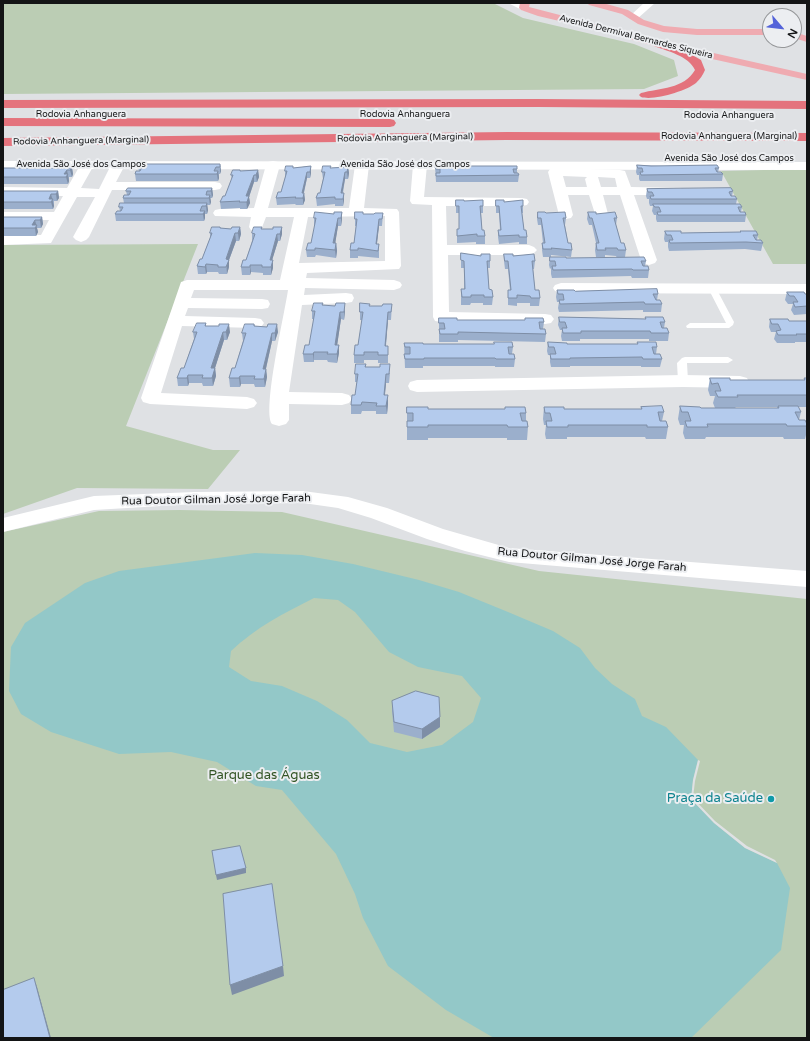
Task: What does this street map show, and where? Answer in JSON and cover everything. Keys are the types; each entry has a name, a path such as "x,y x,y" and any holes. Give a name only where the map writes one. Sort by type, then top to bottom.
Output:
{"highway":[{"path":"134,104 190,100 626,96 661,92 689,83 697,77 700,70 697,62 685,55 658,44"},
{"path":"3,104 807,105"},
{"path":"3,109 80,105"},
{"name":"Rodovia Anhanguera","path":"3,114 454,115"},
{"name":"Rodovia Anhanguera","path":"605,115 807,116"},
{"name":"Rodovia Anhanguera","path":"3,122 404,123"},
{"name":"Rodovia Anhanguera (Marginal)","path":"3,142 507,136 807,137"},
{"path":"22,142 115,145 531,143 780,146 807,148"}],"main road":[{"name":"Avenida Dermival Bernardes Siqueira","path":"592,3 634,17 651,26 681,31 762,32"},
{"name":"Avenida Dermival Bernardes Siqueira","path":"524,5 541,14 587,24 658,44 807,77"},
{"path":"745,63 799,65"}],"street":[{"name":"Avenida Dermival Bernardes Siqueira","path":"512,3 524,5"},
{"path":"634,17 650,3"},
{"name":"Avenida São José dos Campos","path":"3,158 807,159"},
{"name":"Avenida São José dos Campos","path":"3,164 420,165 589,169 807,166"},
{"path":"268,230 260,229 255,226 274,164"},
{"path":"3,240 46,240 70,193 87,165"},
{"path":"81,237 118,165"},
{"path":"356,212 362,165"},
{"path":"417,191 518,197 440,202 417,201 417,191 420,165"},
{"path":"589,169 601,214"},
{"path":"566,215 555,172 589,169 620,174 649,260"},
{"path":"3,191 70,193 105,190 215,186"},
{"path":"560,191 688,191"},
{"path":"440,202 439,250 441,317 545,319"},
{"path":"247,403 150,398 177,321 187,285 287,285 290,231 302,212"},
{"path":"220,213 392,212 393,266 300,268 279,398 279,420"},
{"path":"3,216 59,216"},
{"path":"439,250 529,250"},
{"path":"295,300 392,291 297,283"},
{"path":"561,288 807,289"},
{"path":"182,303 262,304"},
{"path":"177,321 255,323"},
{"path":"417,386 683,381 761,382"},
{"path":"279,398 342,398"},
{"name":"Rua Doutor Gilman José Jorge Farah","path":"3,525 94,503 194,498 303,497 340,502 379,513 435,534 473,546 509,555 807,579"}],"lane":[{"path":"690,326 729,325 730,322 712,288"},
{"path":"683,381 682,363 685,360 728,360"}],"green space":[{"path":"3,3 493,3 523,18 634,44 674,60 678,76 644,89 3,94"},
{"path":"807,169 807,264 773,264 721,171"},
{"path":"198,244 126,426 213,450 240,450 208,489 77,488 3,514 3,245"},
{"name":"Parque das Águas","path":"180,510 282,512 539,571 807,599 807,1038 3,1038 3,532 99,511"}],"water":[{"path":"255,553 302,555 353,564 419,580 459,592 553,631 580,648 595,668 612,684 635,699 642,716 666,727 698,760 693,780 691,799 714,823 745,848 777,863 790,888 781,950 691,1038 494,1038 446,1010 388,966 363,918 355,894 336,854 282,790 256,786 217,762 171,752 119,754 51,732 21,714 9,691 11,647 25,623 85,583 119,571","holes":["314,598 338,600 355,612 389,652 418,667 462,676 481,698 473,722 442,745 407,752 370,743 347,720 317,701 282,686 251,681 229,667 231,651 250,635 270,622"]}],"pier":[{"path":"698,760 700,761 693,798 715,821 747,846 775,860 777,863 745,848 714,823 691,799 693,780"}],"building":[{"path":"140,164 220,164 220,167 216,167 214,171 218,171 217,174 135,174 136,171 140,171 142,167 138,167"},
{"path":"637,165 717,165 719,168 715,168 717,172 721,172 723,174 641,175 640,172 643,172 642,168 638,168"},
{"path":"286,166 293,166 293,168 311,166 310,172 307,172 302,193 304,193 303,198 276,198 278,192 281,192 287,171 285,171"},
{"path":"323,166 331,166 330,168 348,167 347,172 345,172 341,193 344,193 343,199 335,199 335,197 316,198 318,193 320,193 325,172 322,172"},
{"path":"435,166 517,166 517,169 513,169 514,173 518,173 519,175 436,176 436,173 440,173 440,169 436,169"},
{"path":"3,168 72,168 67,170 64,174 68,174 66,177 3,177"},
{"path":"233,170 258,170 256,175 254,175 246,196 249,196 247,202 220,202 223,196 225,196 233,175 231,175"},
{"path":"128,188 212,188 211,191 207,191 206,195 210,195 209,198 123,198 124,195 129,195 131,191 126,191"},
{"path":"731,188 733,191 729,192 731,196 735,196 737,199 651,199 650,196 654,196 652,192 648,192 647,189"},
{"path":"3,191 58,191 56,194 51,194 49,199 53,199 51,202 3,202"},
{"path":"456,200 483,200 483,206 480,206 482,230 484,230 485,236 477,236 477,234 457,236 457,229 459,229 459,206 456,206"},
{"path":"496,200 504,200 504,202 523,200 523,206 521,206 524,230 526,230 527,237 519,237 519,235 499,236 498,230 501,230 499,206 496,206"},
{"path":"120,203 207,203 206,206 202,206 200,211 205,211 203,214 115,214 117,211 121,211 123,207 119,207"},
{"path":"653,204 740,204 742,207 738,207 740,212 745,212 746,215 658,215 657,212 661,212 659,207 655,207"},
{"path":"315,212 334,214 334,212 342,212 341,218 338,218 333,243 336,243 335,250 315,248 315,250 306,250 308,243 311,243 316,218 314,218"},
{"path":"355,212 363,212 363,214 383,213 382,219 379,219 376,244 379,244 378,251 358,248 358,250 350,250 351,243 354,243 357,219 355,219"},
{"path":"538,212 565,212 566,218 563,218 568,243 571,243 572,250 551,248 552,249 543,249 542,243 545,243 541,218 538,218"},
{"path":"588,212 596,212 596,214 615,212 617,218 614,218 621,243 624,243 626,250 605,248 606,250 597,250 596,243 599,243 592,218 590,218"},
{"path":"3,217 42,217 40,220 35,220 32,225 37,225 35,228 3,228"},
{"path":"212,227 231,229 232,227 240,227 238,233 235,233 226,259 229,260 226,267 206,264 205,267 197,266 200,259 202,259 212,233 210,233"},
{"path":"254,227 262,227 261,229 273,229 273,227 282,227 280,234 277,234 270,260 273,260 271,267 250,265 250,267 241,267 243,260 246,260 255,234 252,233"},
{"path":"665,231 681,231 681,233 756,231 758,235 753,235 756,240 761,240 763,243 670,243 669,240 673,240 671,235 667,235"},
{"path":"461,253 481,256 481,254 490,254 490,261 487,261 489,289 492,290 493,297 471,295 471,297 462,297 461,289 465,289 464,261 461,260"},
{"path":"504,254 513,254 513,256 534,254 535,261 532,261 535,290 539,290 540,298 517,295 517,298 508,298 508,290 511,290 508,261 505,261"},
{"path":"550,257 644,257 646,261 641,261 643,266 648,266 649,270 553,270 552,266 556,266 555,261 550,261"},
{"path":"657,289 658,294 653,294 656,300 660,300 662,304 645,304 644,302 560,304 559,300 564,300 563,294 558,294 557,290 575,291"},
{"path":"787,292 804,292 807,294 807,306 795,307 793,302 798,302 794,296 790,296"},
{"path":"314,303 323,303 322,305 335,306 336,303 345,303 344,312 340,312 335,345 339,345 337,354 327,354 328,352 314,352 313,354 303,354 305,345 309,345 315,311 312,311"},
{"path":"360,303 370,304 369,306 392,304 391,312 388,312 385,346 388,346 388,355 378,355 378,352 364,352 364,355 354,355 355,345 358,345 363,312 360,312"},
{"path":"559,317 646,319 645,317 663,317 665,322 660,322 662,328 667,328 669,333 651,333 650,331 581,331 581,333 563,333 562,328 567,328 565,322 560,322"},
{"path":"439,318 457,318 457,320 525,320 525,318 543,318 544,322 539,322 540,329 545,329 546,334 458,332 458,334 440,334 439,329 445,329 444,323 439,323"},
{"path":"770,319 807,321 807,334 778,335 776,331 781,330 778,324 772,324"},
{"path":"197,323 206,323 205,326 229,324 226,332 223,332 211,368 215,368 212,378 202,378 203,375 188,375 187,378 177,378 181,368 184,368 197,332 193,332"},
{"path":"245,324 254,324 254,326 267,327 268,324 277,324 275,333 272,333 263,369 266,369 264,379 254,379 255,376 229,378 232,368 235,368 246,333 242,333"},
{"path":"494,342 512,342 513,347 508,347 509,354 514,354 515,359 405,359 404,354 410,354 410,347 405,347 404,343 494,344"},
{"path":"548,342 567,344 638,344 637,342 656,342 657,347 652,347 654,354 660,354 662,359 643,359 642,357 551,359 550,354 556,354 554,347 549,347"},
{"path":"356,364 366,364 365,367 380,367 380,364 390,364 389,374 386,374 384,395 388,395 386,406 376,406 377,403 362,402 361,405 351,405 352,395 355,395 358,374 355,374"},
{"path":"710,378 730,378 730,380 805,380 804,378 807,378 807,395 737,395 738,397 718,397 715,391 721,391 718,383 712,384"},
{"path":"662,406 664,412 658,412 660,421 666,421 668,427 647,427 647,425 568,425 568,427 547,427 546,421 552,421 550,413 545,413 544,407 564,407 564,409 642,409 641,407"},
{"path":"680,406 701,408 779,408 778,406 798,406 801,412 795,412 799,420 805,420 807,426 787,426 786,424 707,424 708,427 687,427 685,421 691,421 688,412 682,412"},
{"path":"407,407 428,407 428,409 505,409 505,407 525,407 526,413 520,413 522,421 527,421 528,427 508,427 507,425 428,425 428,427 407,427 407,421 413,421 413,413 407,413"},
{"path":"416,691 439,697 440,717 422,729 394,722 392,701"},
{"path":"240,846 246,868 216,875 212,851"},
{"path":"272,884 283,966 230,985 223,894"},
{"path":"34,978 50,1038 3,1038 3,990"}],"place":[{"name":"Praça da Saúde","path":"771,799"}]}
